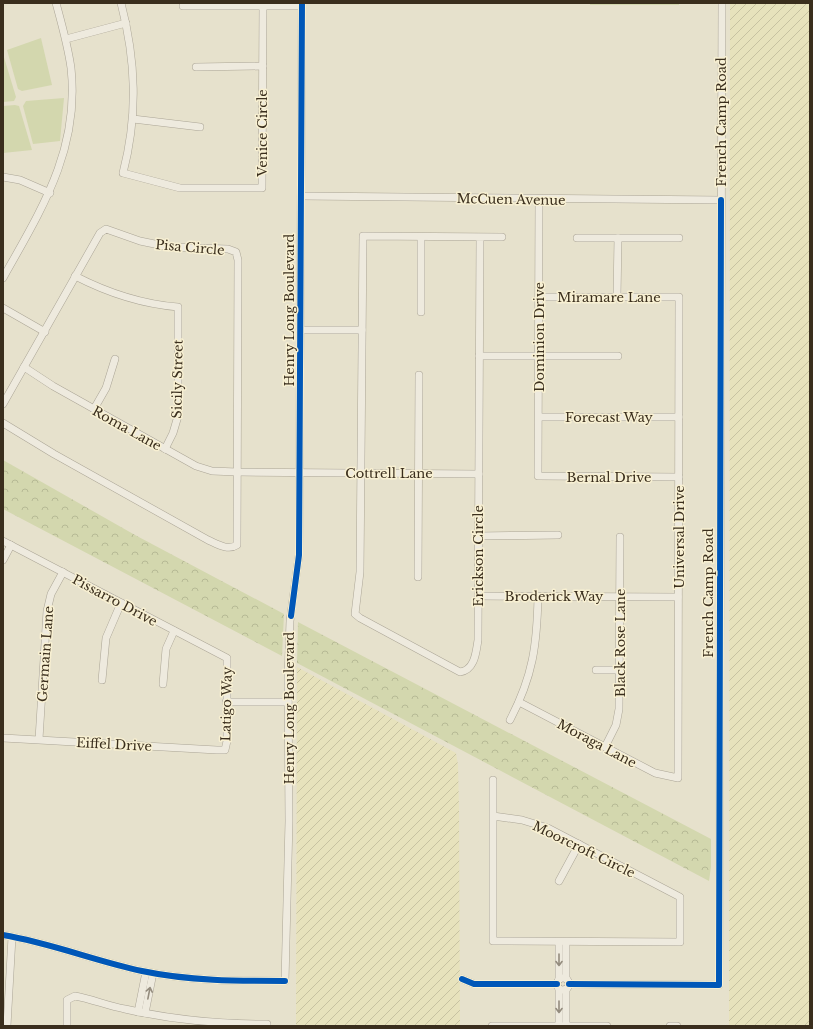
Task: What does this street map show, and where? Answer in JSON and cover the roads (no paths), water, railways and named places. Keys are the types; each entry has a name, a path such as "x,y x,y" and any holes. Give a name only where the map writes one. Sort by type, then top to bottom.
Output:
{"street":[{"path":"3,278 50,193 65,152 71,116 72,80 66,39 56,3"},
{"name":"Venice Circle","path":"121,3 126,23 134,77 133,119 124,173 180,188 262,188 263,4"},
{"name":"French Camp Road","path":"563,984 719,986 722,3"},
{"path":"183,6 302,4"},
{"name":"Henry Long Boulevard","path":"149,972 213,980 285,981 289,821 288,702 290,621 299,555 302,4"},
{"path":"66,39 126,23"},
{"path":"196,67 263,66"},
{"path":"133,119 200,128"},
{"path":"3,177 30,184 50,193"},
{"name":"McCuen Avenue","path":"301,196 721,200"},
{"name":"Dominion Drive","path":"538,476 540,199"},
{"name":"Pisa Circle","path":"3,404 100,233 106,229 140,241 169,248 228,249 236,252 238,260 237,545 233,548 225,547 208,540 54,454 3,423"},
{"name":"Erickson Circle","path":"363,236 480,238 477,650 471,665 465,671 456,670 355,614 360,572 363,236"},
{"path":"421,237 421,312"},
{"path":"480,238 502,237"},
{"path":"577,238 679,238"},
{"path":"618,238 618,297"},
{"name":"Sicily Street","path":"75,276 120,296 155,304 178,307 178,416 173,433 165,449"},
{"name":"Miramare Lane","path":"539,297 679,296"},
{"name":"Universal Drive","path":"678,778 679,296"},
{"path":"3,308 45,332"},
{"path":"300,330 362,330"},
{"path":"479,356 618,356"},
{"path":"94,409 106,388 115,359"},
{"name":"Roma Lane","path":"24,367 53,386 203,469 237,472"},
{"path":"418,577 420,375"},
{"name":"Forecast Way","path":"538,417 679,417"},
{"path":"237,472 299,473"},
{"name":"Cottrell Lane","path":"299,473 479,474"},
{"name":"Bernal Drive","path":"538,476 679,477"},
{"path":"478,536 558,535"},
{"name":"Black Rose Lane","path":"605,747 618,717 620,670 620,537"},
{"name":"Pissarro Drive","path":"3,541 227,658"},
{"path":"3,560 11,545"},
{"name":"Germain Lane","path":"39,739 47,611 51,594 63,572"},
{"name":"Broderick Way","path":"478,596 678,597"},
{"path":"510,720 530,674 536,645 538,596"},
{"path":"102,680 106,638 120,603"},
{"path":"163,684 166,649 174,631"},
{"name":"Latigo Way","path":"225,750 227,741 227,658"},
{"path":"596,670 620,670"},
{"path":"226,702 288,702"},
{"name":"Moraga Lane","path":"519,702 655,773 678,778"},
{"name":"Eiffel Drive","path":"3,738 225,750"},
{"path":"493,780 493,816"},
{"name":"Moorcroft Circle","path":"493,816 535,823 579,844 680,897 680,942 493,941 493,816"},
{"path":"559,881 579,844"},
{"path":"3,936 149,972 141,1013"},
{"path":"7,1026 6,978 12,937"},
{"path":"563,942 563,984 566,1026"},
{"path":"462,979 474,984 563,984"},
{"path":"559,1026 563,984"},
{"path":"67,1026 67,1000 75,996 141,1013 197,1021 267,1024 267,1026"},
{"path":"492,1026 607,1026"},
{"path":"670,1026 677,1026"}]}
